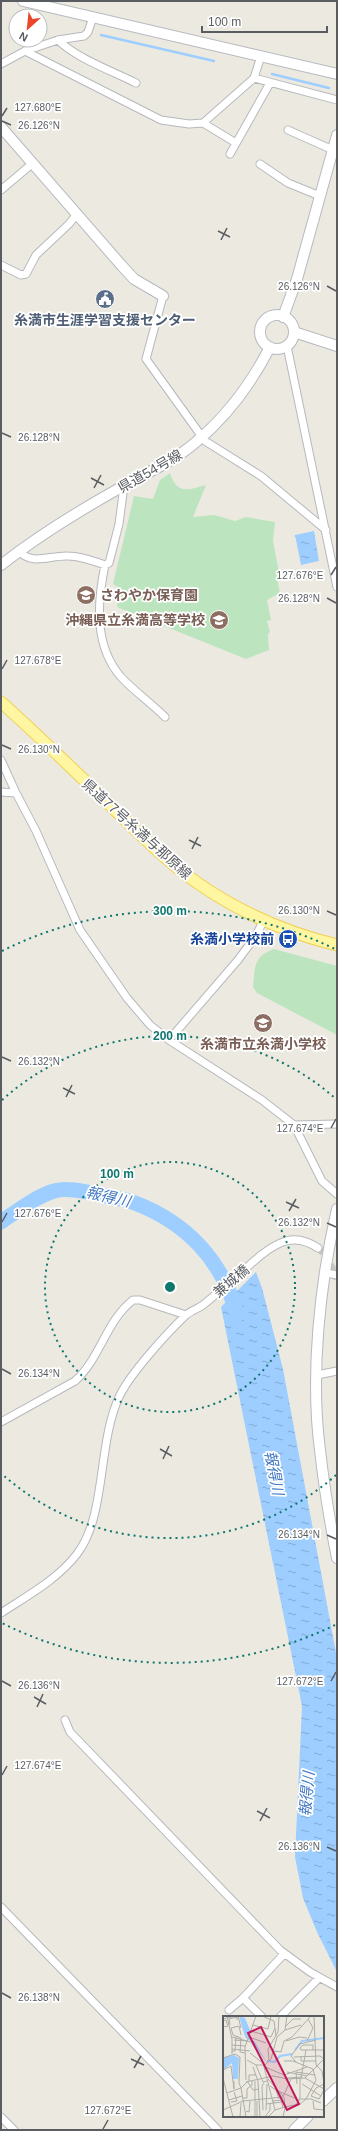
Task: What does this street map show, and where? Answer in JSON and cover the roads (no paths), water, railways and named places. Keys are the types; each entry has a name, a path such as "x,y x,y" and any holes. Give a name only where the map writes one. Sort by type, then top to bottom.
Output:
{"main road":[{"path":"23,1 337,74"},
{"path":"1,127 134,279 163,296"},
{"path":"283,317 295,285 337,134"},
{"path":"272,316 283,317 291,322 294,332 291,342 282,348 270,347 262,340 261,329 267,319 272,316"},
{"path":"294,332 337,346"},
{"name":"県道54号線","path":"1,565 72,515 184,451 220,418 247,386 270,347"},
{"name":"県道77号糸満与那原線","path":"1,702 173,864 211,892 264,920 307,937 337,945"},
{"path":"337,1209 334,1238 321,1305 317,1375 320,1449 337,1558"},
{"path":"324,2101 337,2088"},
{"path":"294,2130 307,2117"}],"street":[{"path":"1,64 25,52 58,40 84,36 88,32 93,17"},
{"path":"58,40 80,55 136,83"},
{"path":"25,52 161,120 189,124 203,122 254,78 261,56"},
{"path":"254,78 337,100"},
{"path":"230,154 270,83"},
{"path":"203,122 236,143"},
{"path":"288,130 333,150"},
{"path":"1,190 33,163"},
{"path":"260,164 288,183 320,196"},
{"path":"1,265 22,275 26,274 36,255 69,224 77,214"},
{"path":"163,296 146,360 202,436 212,445 261,476 326,530"},
{"path":"287,346 337,587"},
{"path":"124,486 117,532 109,563 105,565 99,604 99,624 103,646 122,677 165,717"},
{"path":"19,551 25,558 31,560 69,555 105,565"},
{"path":"1,760 4,775 16,793 36,831 80,930 93,952 127,998 150,1025 169,1040 262,1100 294,1125 322,1181 337,1194"},
{"path":"1,792 16,793"},
{"path":"169,1040 238,960 255,937 264,920"},
{"path":"294,1125 337,1124"},
{"name":"兼城橋","path":"1,1613 54,1577 77,1554 87,1537 94,1515 108,1428 120,1394 135,1371 186,1315 202,1306 260,1257 278,1244 288,1241 305,1242 318,1248"},
{"path":"326,1273 337,1275"},
{"path":"1,1422 75,1381 84,1373 119,1314 133,1300 140,1300 186,1315"},
{"path":"317,1375 337,1371"},
{"path":"65,1720 70,1732 284,1954 319,1978 337,1987"},
{"path":"1,1907 218,2130"},
{"path":"230,2010 284,1954"},
{"path":"281,2016 319,1978"},
{"path":"243,1998 261,2016"},
{"path":"1,2117 14,2130"}],"water":[{"path":"314,531 319,561 301,565 295,535"},
{"path":"256,1272 262,1288 283,1369 337,1658 337,1972 317,1932 303,1898 295,1857 302,1706 221,1307"}],"waterway":[{"path":"101,35 214,61"},
{"path":"272,74 329,88"},
{"name":"報得川","path":"1,1222 33,1201 59,1190 84,1191 135,1203 154,1211 171,1221 200,1246 212,1261 222,1278 231,1296 237,1315"}],"tunnel":[{"path":"318,1248 327,1258 337,1279"}],"place":[{"name":"糸満市生涯学習支援センター","path":"105,299"},
{"name":"さわやか保育園","path":"86,595"},
{"name":"沖縄県立糸満高等学校","path":"219,620"},
{"name":"糸満小学校前","path":"288,939"},
{"name":"糸満市立糸満小学校","path":"263,1023"}]}
